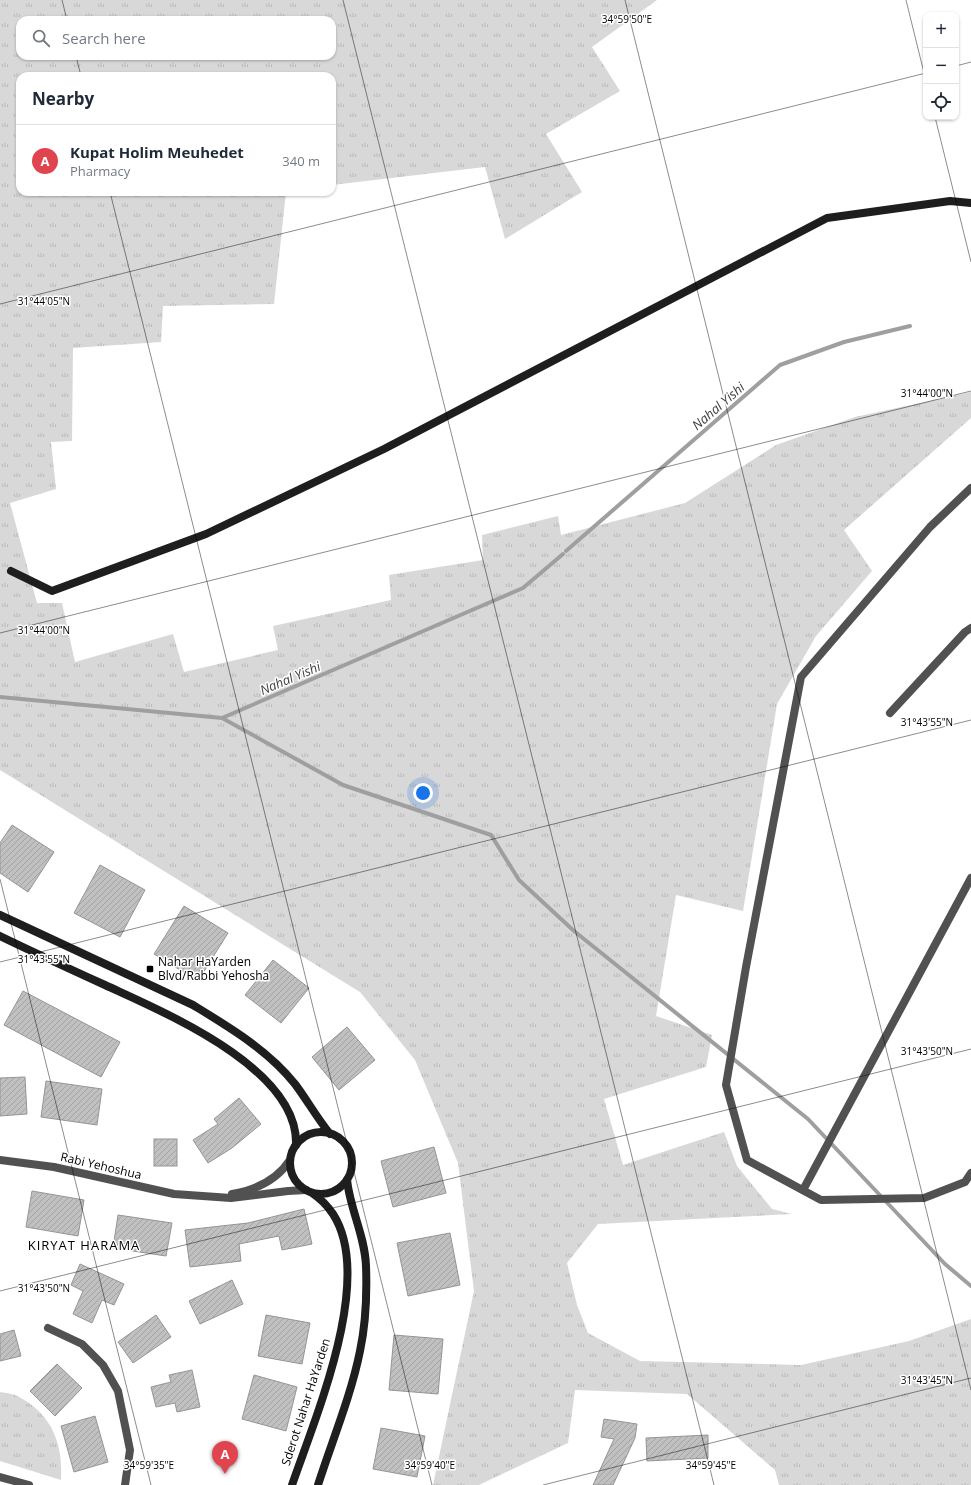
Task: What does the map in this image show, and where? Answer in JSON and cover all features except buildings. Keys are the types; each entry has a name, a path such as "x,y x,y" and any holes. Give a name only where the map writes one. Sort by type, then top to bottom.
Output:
{"main road":[{"path":"11,571 52,590 206,534 384,449 827,218 950,201 971,202"},
{"path":"0,916 193,1005 239,1034 282,1070 330,1134"},
{"path":"0,936 184,1021 233,1052 255,1070 279,1095 292,1116 297,1135 296,1145 290,1160 294,1178 309,1192 322,1194 332,1192 347,1180"},
{"path":"296,1145 312,1134 330,1134 339,1138 350,1153 352,1162 347,1180 352,1206 363,1244 366,1265 365,1320 360,1352 352,1383 318,1485"},
{"name":"Sderot Nahar HaYarden","path":"292,1485 333,1363 343,1317 347,1285 348,1266 341,1232 334,1216 325,1203 309,1192"}],"street":[{"path":"971,488 930,528 801,677 746,967 726,1085 747,1160 821,1200 924,1198 965,1182 971,1173"},
{"path":"890,713 965,632 971,628"},
{"path":"802,1190 971,878"},
{"name":"Rabi Yehoshua","path":"0,1160 54,1167 174,1194 231,1198 288,1191 309,1192"},
{"name":"Rabi Yehoshua","path":"197,1196 221,1196 257,1187 283,1170 290,1160"},
{"path":"48,1328 82,1344 103,1365 118,1391 130,1450 125,1485"},
{"path":"0,1477 29,1485"}],"green space":[{"path":"0,0 657,0 592,47 620,91 546,134 582,192 505,239 485,167 336,185 336,72 16,72 16,196 286,196 274,304 163,306 161,342 73,348 72,441 51,442 56,489 10,503 37,603 62,603 75,662 173,634 184,672 278,650 273,626 391,600 389,575 483,560 482,535 558,516 561,535 685,503 776,445 855,417 971,392 971,418 844,530 872,571 816,636 777,704 743,911 676,895 656,1016 712,1035 706,1067 604,1099 623,1165 724,1132 737,1166 772,1209 792,1214 598,1224 567,1263 577,1305 588,1333 640,1361 801,1365 909,1341 971,1319 971,1485 779,1485 775,1470 687,1394 575,1390 568,1443 479,1485 433,1485 474,1291 458,1163 415,1060 360,992 0,770"},
{"path":"0,1392 14,1395 32,1405 41,1413 48,1423 58,1443 61,1480 0,1461"}],"waterway":[{"name":"Nahal Yishi","path":"566,551 780,365 844,342 910,326"},
{"name":"Nahal Yishi","path":"0,697 222,718 523,588 563,554"},
{"path":"222,718 343,785 491,835 519,880 574,931 808,1119 945,1264 971,1286"}],"place":[{"name":"Nahar HaYarden Blvd/Rabbi Yehosha","path":"150,969"},
{"name":"Kupat Holim Meuhedet","path":"225,1474"}],"district":[{"name":"KIRYAT HARAMA","path":"84,1245"}]}
